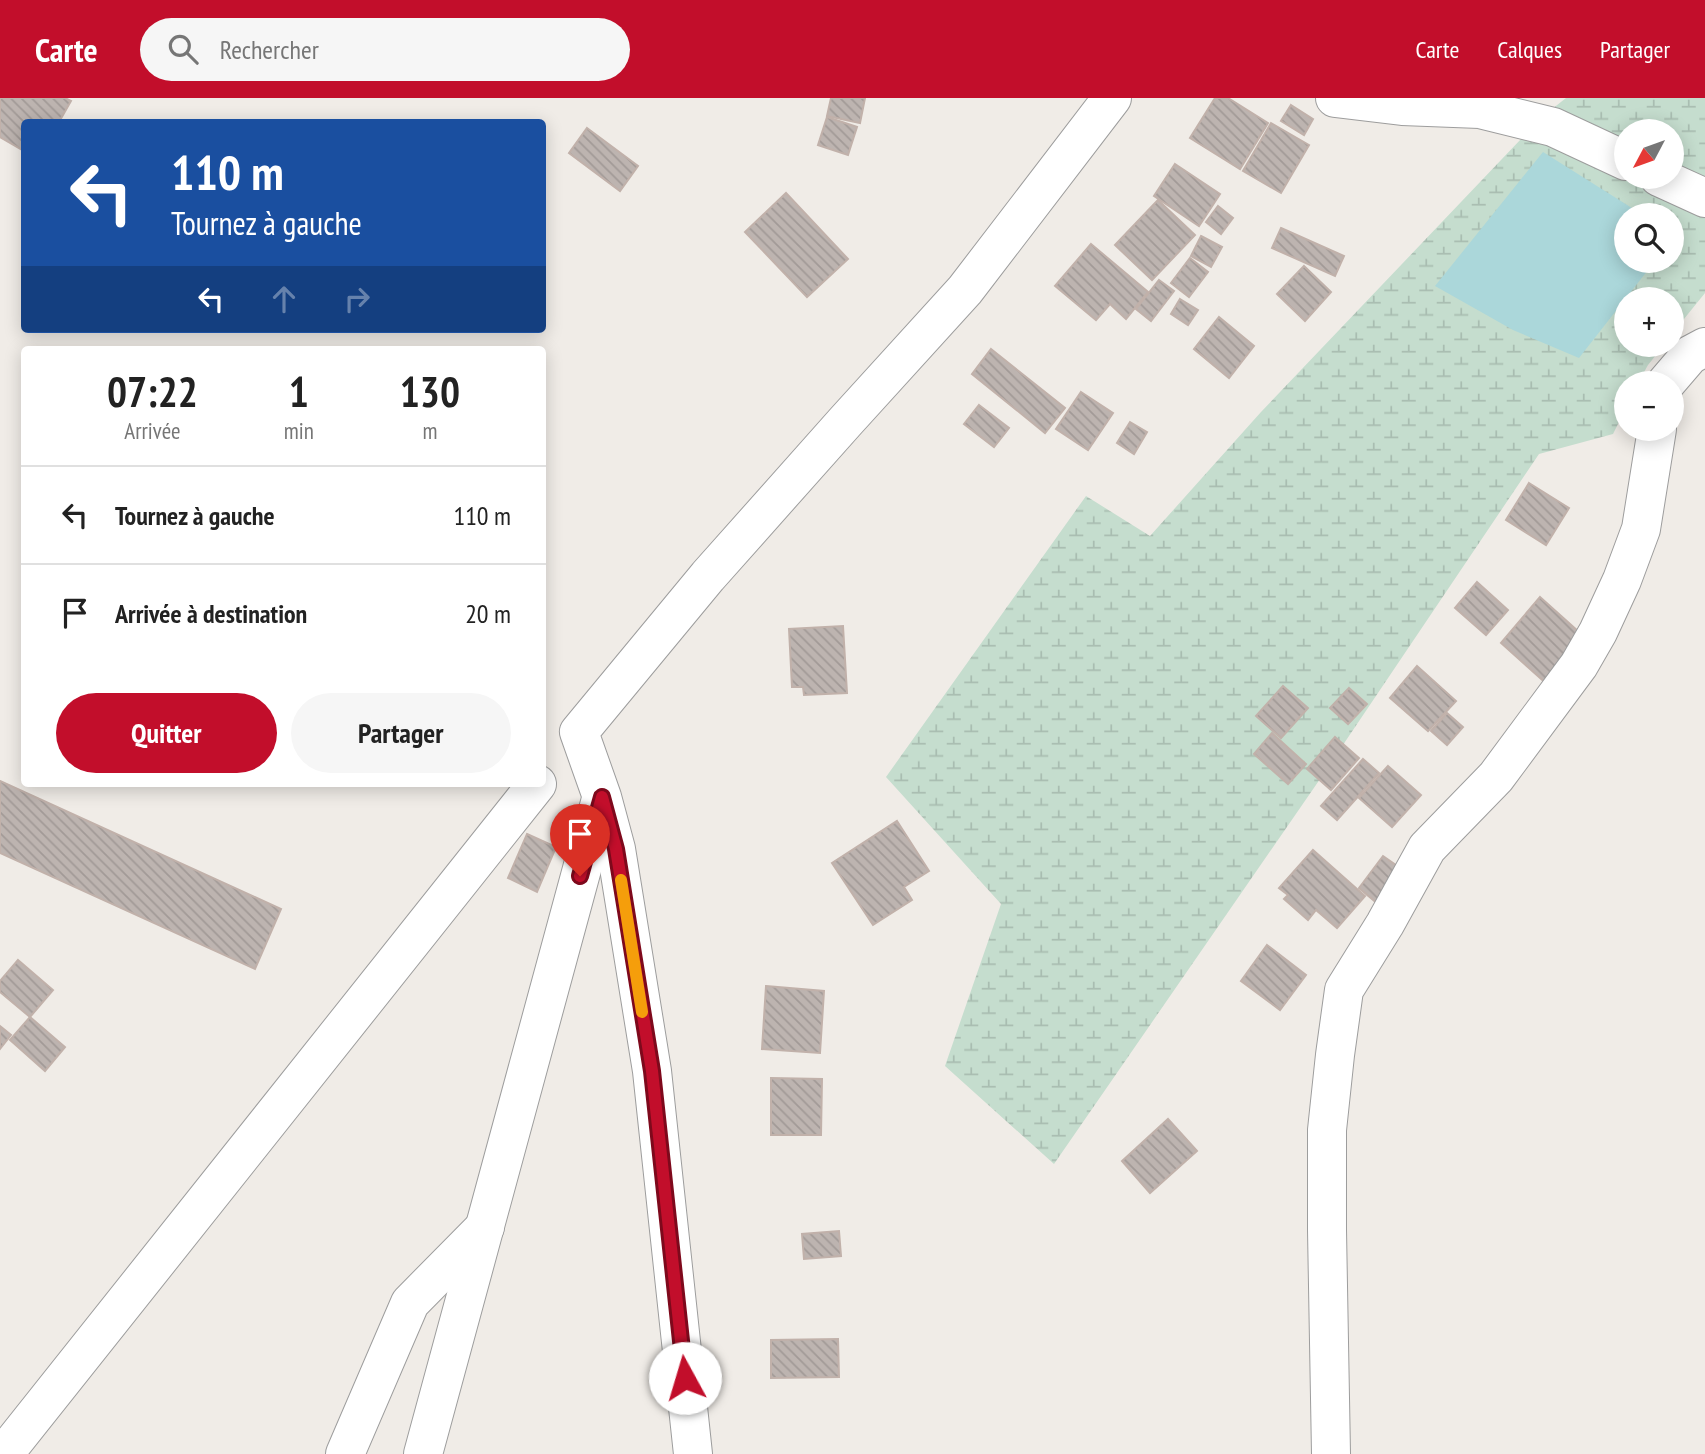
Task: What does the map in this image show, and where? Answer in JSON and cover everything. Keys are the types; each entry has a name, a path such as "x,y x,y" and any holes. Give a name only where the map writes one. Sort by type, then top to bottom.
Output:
{"street":[{"path":"546,772 708,576 965,290 1112,98"},
{"path":"1335,98 1402,106 1480,109 1553,127 1614,155"},
{"path":"1684,188 1705,198"},
{"path":"1676,371 1690,355 1705,346"},
{"path":"1331,1454 1327,1130 1344,990 1427,848 1496,777 1579,665 1598,632 1622,580 1641,528 1655,441"},
{"path":"579,732 602,797 616,849 652,1071 693,1454"},
{"path":"4,1454 535,787"},
{"path":"423,1454 602,797"},
{"path":"345,1454 410,1303 486,1226"}],"green space":[{"path":"1566,98 1705,98 1705,293 1684,319 1684,287 1614,287 1614,357 1654,357 1645,371 1614,371 1613,434 1539,454 1318,782 1054,1164 945,1066 1001,904 886,777 1086,496 1150,536 1261,412 1542,117"}],"water":[{"path":"1543,152 1624,203 1614,203 1614,273 1646,273 1635,287 1614,287 1614,313 1579,358 1513,330 1435,286"}],"building":[{"path":"0,98 65,98 71,101 61,119 21,119 21,149 0,137"},
{"path":"831,98 865,98 860,123 827,116"},
{"path":"1215,98 1228,98 1268,123 1240,169 1190,138"},
{"path":"1291,105 1313,119 1304,135 1281,121"},
{"path":"827,117 857,127 848,155 818,145"},
{"path":"1271,123 1309,145 1281,193 1243,171"},
{"path":"587,128 638,166 620,191 569,153"},
{"path":"1175,164 1220,194 1199,226 1154,196"},
{"path":"786,193 848,259 807,297 745,232"},
{"path":"1158,200 1195,235 1152,280 1115,245"},
{"path":"1218,206 1233,218 1221,234 1206,222"},
{"path":"1281,228 1344,256 1335,276 1272,248"},
{"path":"1201,236 1222,247 1211,267 1191,256"},
{"path":"1091,244 1148,292 1126,319 1110,304 1096,320 1055,286"},
{"path":"1190,258 1208,272 1189,297 1171,283"},
{"path":"1304,266 1331,292 1305,321 1277,294"},
{"path":"1159,280 1174,291 1151,321 1136,309"},
{"path":"1180,299 1198,310 1188,325 1171,314"},
{"path":"1219,317 1254,346 1229,378 1194,349"},
{"path":"991,349 1065,408 1045,433 972,374"},
{"path":"1081,392 1113,413 1088,450 1056,429"},
{"path":"979,405 1009,428 994,447 964,424"},
{"path":"1130,422 1147,432 1134,454 1117,443"},
{"path":"1529,483 1569,508 1546,545 1506,520"},
{"path":"1477,582 1508,610 1486,635 1455,608"},
{"path":"1540,597 1588,640 1548,685 1501,643"},
{"path":"843,626 847,693 804,695 803,687 792,687 789,629"},
{"path":"1417,666 1456,701 1428,731 1390,698"},
{"path":"1283,686 1308,708 1281,738 1256,716"},
{"path":"1349,688 1367,704 1348,724 1330,708"},
{"path":"1447,713 1463,727 1447,745 1431,731"},
{"path":"1272,733 1306,764 1288,784 1254,754"},
{"path":"1335,737 1359,758 1331,790 1307,769"},
{"path":"1363,759 1379,773 1337,820 1321,806"},
{"path":"1388,766 1421,795 1392,827 1359,798"},
{"path":"0,781 281,909 255,969 0,853"},
{"path":"897,821 929,871 904,887 912,900 873,925 832,863"},
{"path":"527,834 556,847 537,892 508,878"},
{"path":"1313,850 1365,896 1337,928 1316,910 1308,920 1284,899 1288,895 1279,888"},
{"path":"1383,856 1403,870 1378,904 1359,888"},
{"path":"1267,945 1306,975 1280,1010 1241,981"},
{"path":"18,960 53,990 30,1017 0,992 0,981"},
{"path":"766,986 824,991 820,1053 762,1049"},
{"path":"30,1017 65,1047 45,1071 10,1040"},
{"path":"0,1026 11,1035 0,1049"},
{"path":"771,1078 822,1079 821,1135 771,1135"},
{"path":"1168,1119 1197,1151 1150,1193 1122,1161"},
{"path":"839,1231 841,1256 804,1259 802,1234"},
{"path":"838,1339 839,1377 771,1378 771,1340"}],"slow traffic":[{"path":"621,880 642,1012"}],"route":[{"path":"580,876 602,797 616,849 652,1071 685,1378"}]}
